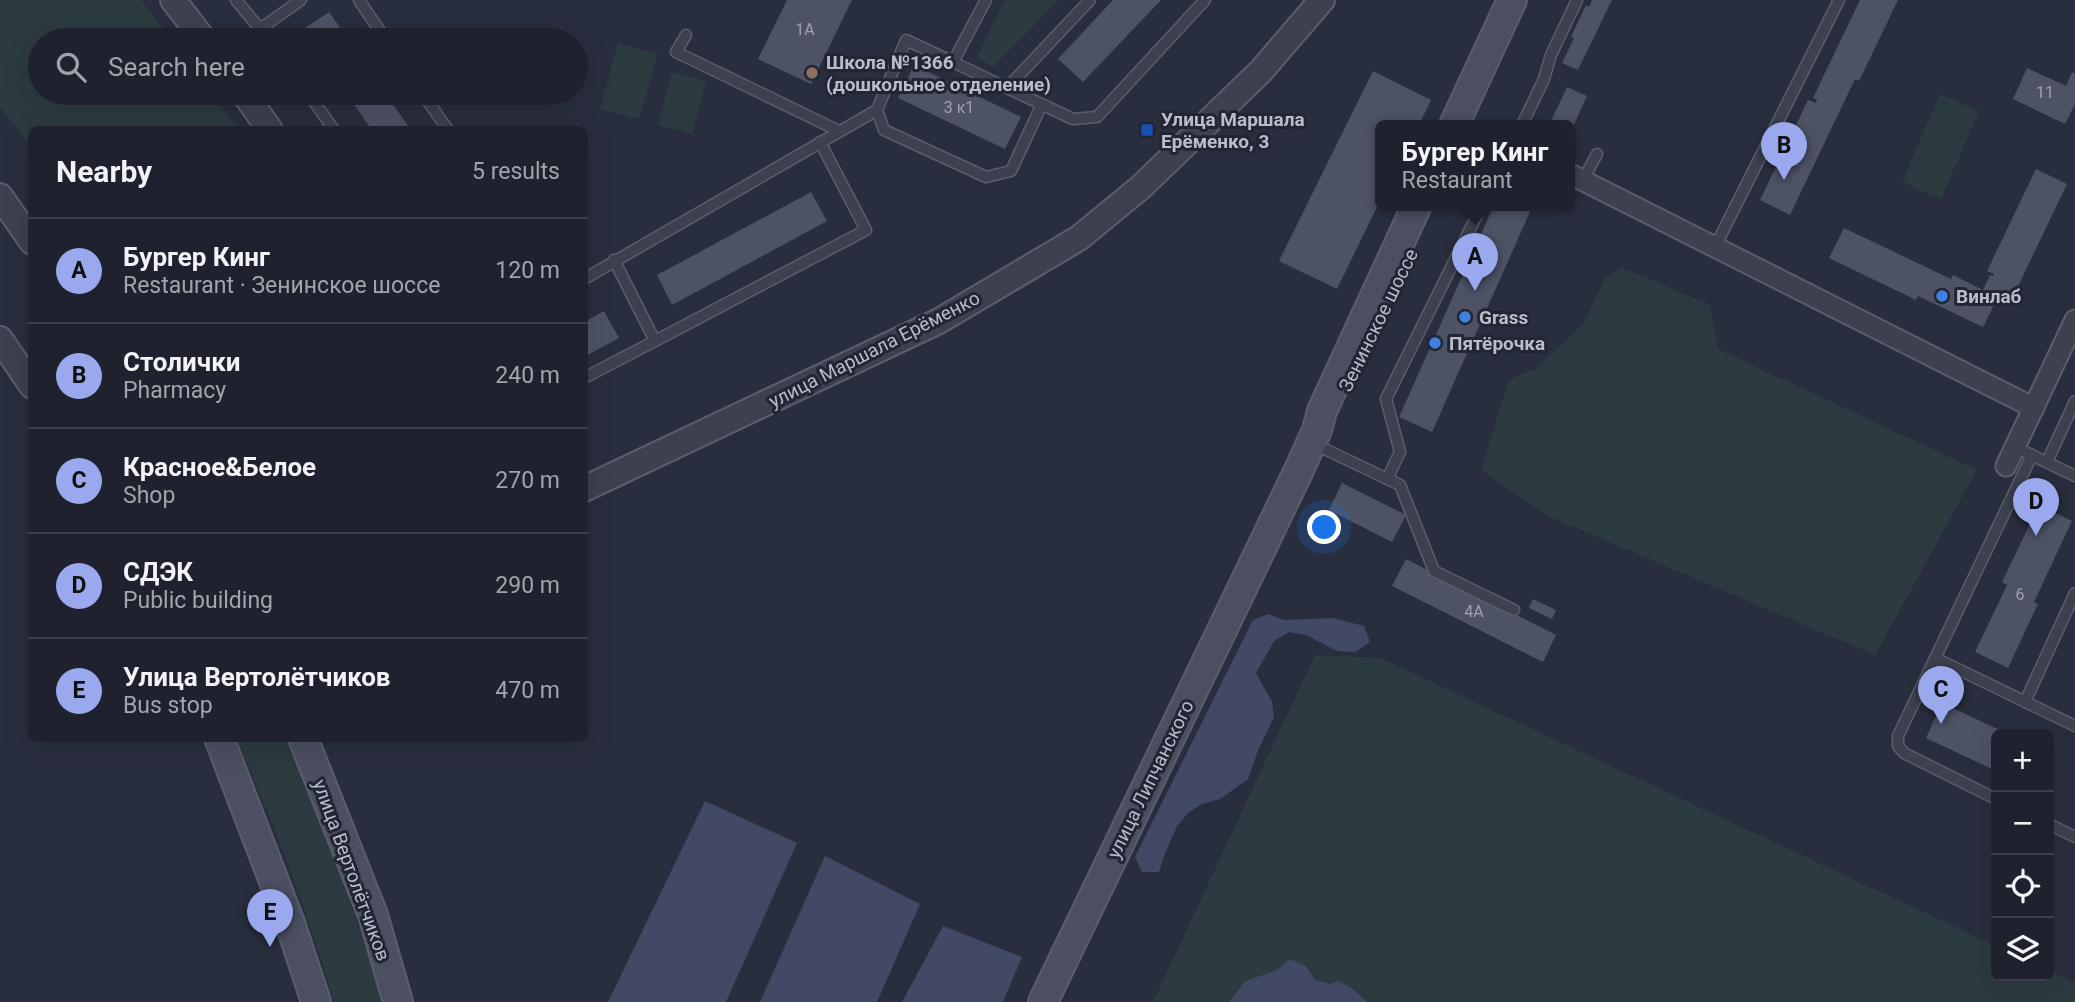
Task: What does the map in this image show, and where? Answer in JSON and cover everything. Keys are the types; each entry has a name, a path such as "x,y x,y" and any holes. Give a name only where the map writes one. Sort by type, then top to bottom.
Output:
{"main road":[{"path":"1456,120 1512,0"},
{"path":"1473,120 1528,0"},
{"name":"Зенинское шоссе","path":"1256,557 1315,437 1322,411 1414,211"},
{"name":"Зенинское шоссе","path":"1315,437 1332,415 1429,211"},
{"name":"улица Липчанского","path":"1043,1002 1256,557"},
{"path":"221,742 290,923 316,1002"},
{"name":"улица Вертолётчиков","path":"305,742 373,915 398,1002"}],"street":[{"path":"173,0 195,28"},
{"name":"улица Маршала Ерёменко","path":"588,487 939,321 1079,238 1141,187 1252,80 1322,0"},
{"path":"252,105 267,126"},
{"path":"1576,177 2034,408"},
{"path":"0,196 28,236"},
{"path":"2006,466 2023,451 2034,408 2075,320"},
{"path":"0,340 28,380"}],"lane":[{"path":"236,0 259,28"},
{"path":"261,28 300,0"},
{"path":"359,0 378,28"},
{"path":"953,62 986,0"},
{"path":"1007,88 1090,0"},
{"path":"588,276 877,110 906,40 1073,119 1097,117 1205,0"},
{"path":"1524,120 1577,0"},
{"path":"1715,247 1839,0"},
{"path":"686,35 676,52 839,131"},
{"path":"877,110 884,130 986,177 1011,171 1042,104"},
{"path":"316,105 331,126"},
{"path":"430,105 445,126"},
{"path":"588,376 866,230 820,142"},
{"path":"1576,177 1597,154"},
{"path":"1387,479 1400,452 1386,399 1479,211"},
{"path":"614,260 655,341"},
{"path":"2047,462 2075,401"},
{"path":"1315,437 1400,485 1434,570 1514,610"},
{"path":"1991,796 1905,753 1898,746 1898,736 1935,659 2023,451 2075,476"},
{"path":"2025,702 2075,593"},
{"path":"1935,659 2075,726"},
{"path":"2054,826 2075,837"}],"shaded area":[{"path":"0,0 141,0 162,28 28,28 28,105 220,105 237,126 28,126 28,143 0,107"},
{"path":"1005,0 1059,0 993,67 977,57"},
{"path":"618,43 658,54 639,119 600,109"},
{"path":"672,72 706,81 692,134 658,125"},
{"path":"1940,94 1979,111 1941,199 1902,182"},
{"path":"1623,268 1710,305 1718,349 1977,470 1875,655 1548,516 1481,470 1509,380 1537,368 1583,324 1606,277"},
{"path":"1315,655 1380,658 1991,944 1991,981 2054,981 2054,972 2075,983 2075,1002 1367,1002 1353,989 1315,980 1306,966 1290,959 1277,970 1245,981 1229,1002 1153,1002"},
{"path":"237,742 288,742 334,855 384,1002 334,1002 290,868"}],"water":[{"path":"1269,614 1284,620 1333,618 1364,626 1370,642 1355,652 1337,651 1306,635 1289,632 1274,641 1256,673 1272,702 1274,717 1248,779 1220,799 1202,804 1188,813 1177,826 1159,872 1142,872 1135,857 1253,620"},
{"path":"705,801 797,843 726,1002 608,1002"},
{"path":"825,856 920,904 877,1002 760,1002"},
{"path":"943,926 1022,957 1003,1002 902,1002"},
{"path":"1290,959 1306,966 1315,980 1331,984 1338,981 1353,989 1367,1002 1229,1002 1245,981 1277,970"}],"building":[{"path":"787,0 852,0 811,84 758,59"},
{"path":"1113,0 1161,0 1083,82 1058,59"},
{"path":"1592,0 1612,0 1578,70 1562,63 1586,5 1589,7"},
{"path":"1860,0 1898,0 1859,81 1855,79 1790,215 1760,200 1808,100 1816,103 1817,100 1813,98"},
{"path":"329,12 340,28 305,28"},
{"path":"914,65 1021,117 1005,149 898,98"},
{"path":"2027,68 2066,86 2072,72 2075,74 2075,104 2065,124 2013,99"},
{"path":"1373,71 1431,100 1421,120 1375,120 1375,211 1337,289 1279,261"},
{"path":"1567,87 1587,96 1575,122 1575,120 1551,120"},
{"path":"354,105 393,105 408,126 369,126"},
{"path":"2036,169 2067,184 2010,303 1998,297 1983,327 1918,296 1916,300 1829,258 1844,228 1951,279 1953,275 1983,290 1990,275 1994,274 1987,271"},
{"path":"811,192 827,221 672,305 657,275"},
{"path":"1491,211 1530,211 1432,432 1399,417"},
{"path":"604,311 619,338 588,355 588,320"},
{"path":"1342,483 1406,515 1392,542 1329,510"},
{"path":"2039,505 2072,521 2034,602 2038,604 2008,668 1975,652 2007,585 2002,582"},
{"path":"1406,559 1556,635 1543,662 1392,586"},
{"path":"1533,599 1556,610 1552,619 1529,608"},
{"path":"1942,703 1997,729 1991,729 1991,769 1926,738"}],"place":[{"name":"Школа №1366 (дошкольное отделение)","path":"812,73"},
{"name":"Улица Маршала Ерёменко, 3","path":"1147,130"},
{"name":"Столички","path":"1784,180"},
{"name":"Бургер Кинг","path":"1475,291"},
{"name":"Винлаб","path":"1942,296"},
{"name":"Grass","path":"1465,317"},
{"name":"Пятёрочка","path":"1435,343"},
{"name":"СДЭК","path":"2036,536"},
{"name":"Красное&Белое","path":"1941,724"},
{"name":"Улица Вертолётчиков","path":"270,947"}]}
